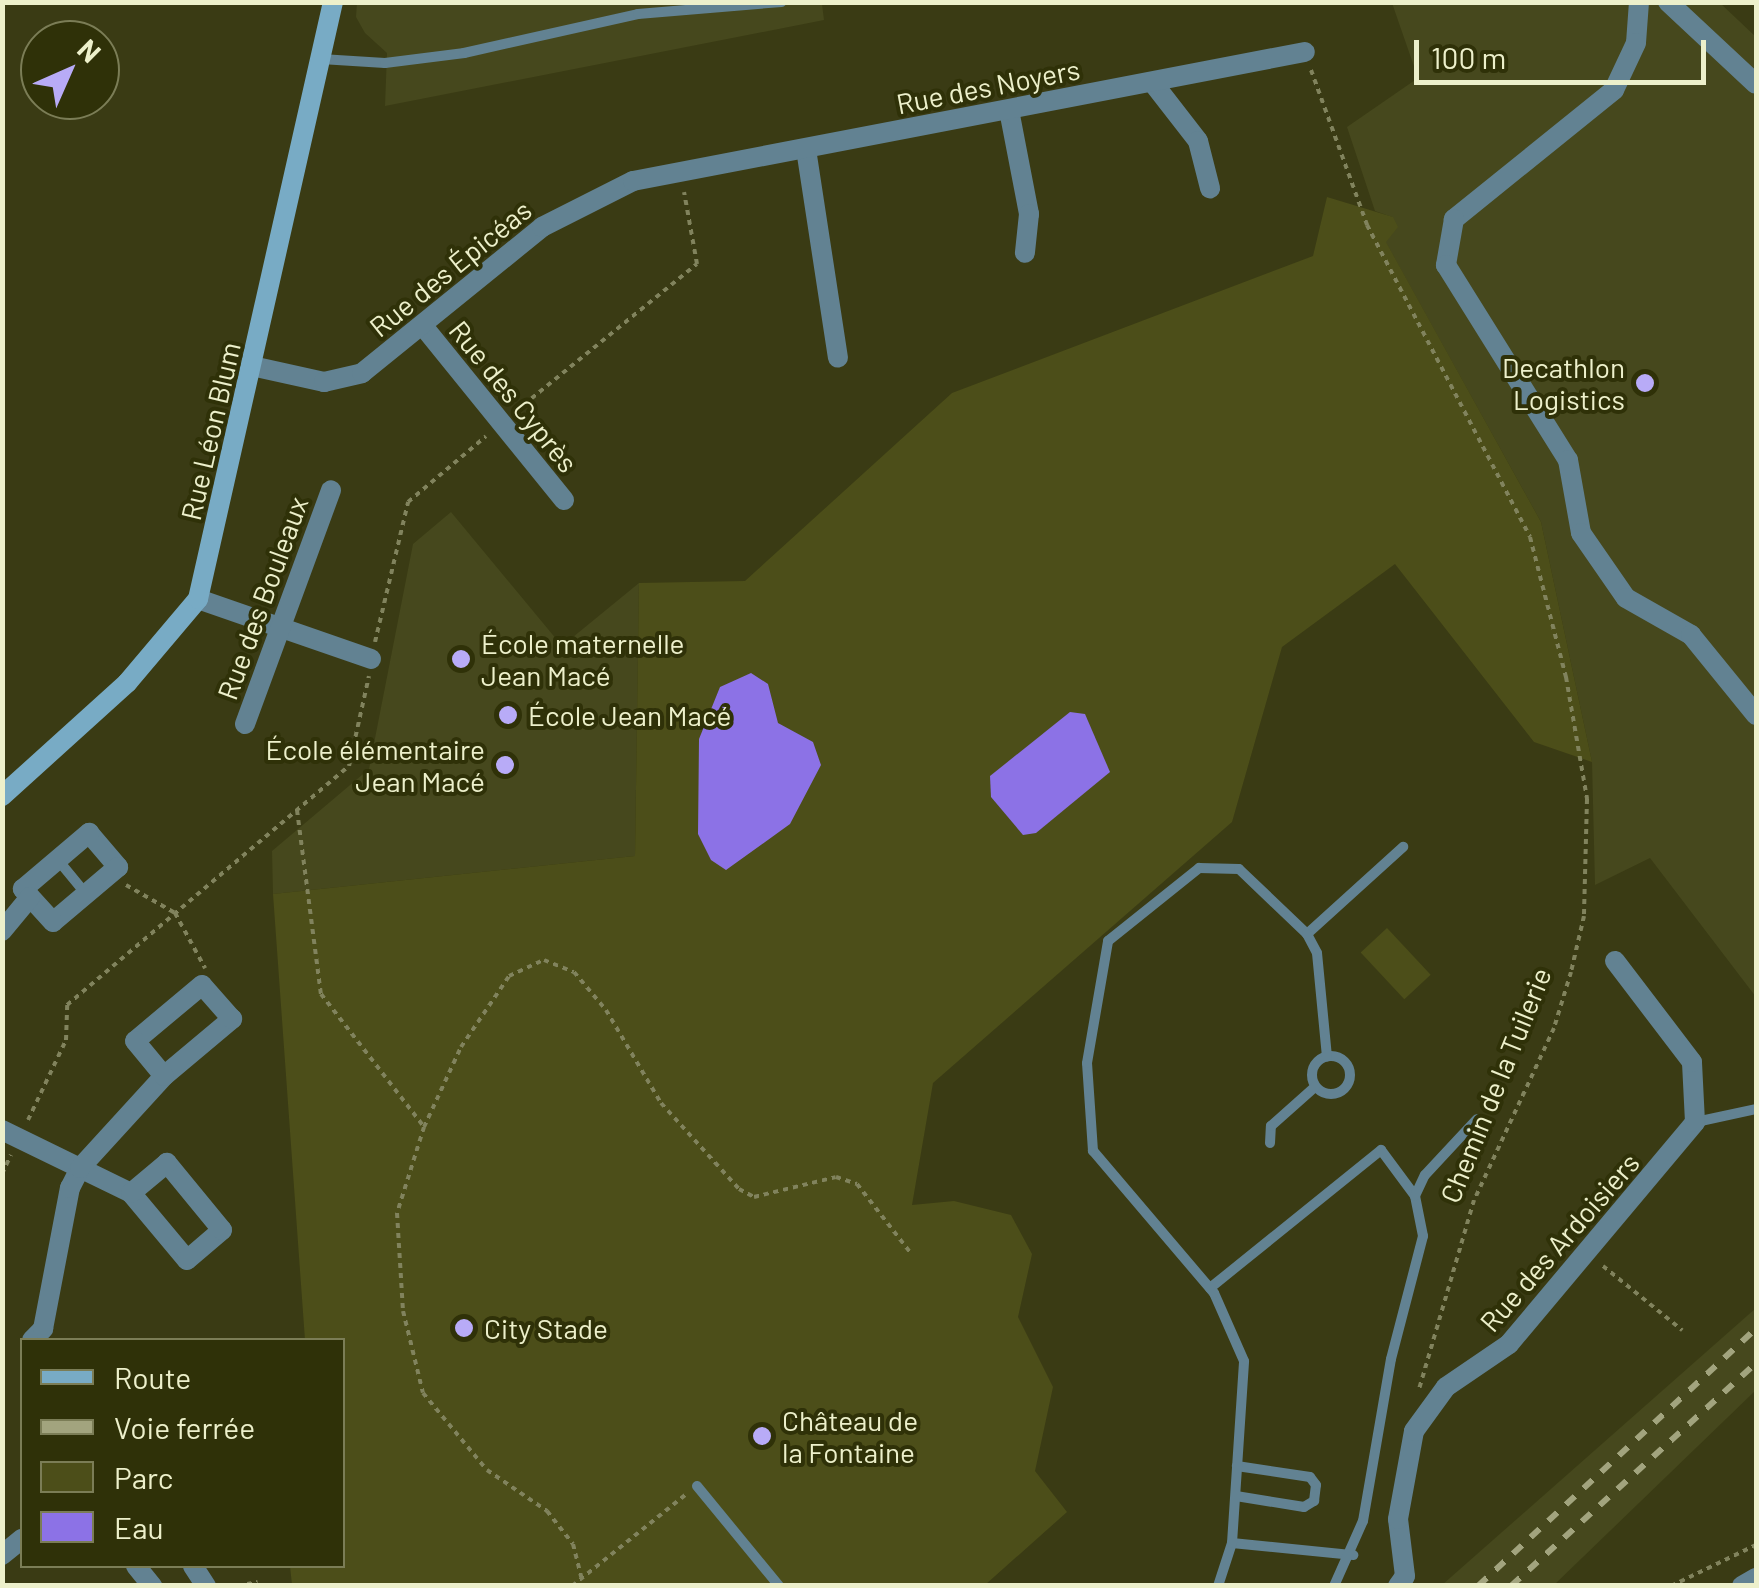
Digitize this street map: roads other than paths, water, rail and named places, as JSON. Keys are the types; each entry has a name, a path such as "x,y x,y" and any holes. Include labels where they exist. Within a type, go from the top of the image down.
{"main road":[{"name":"Rue Léon Blum","path":"2,796 126,683 198,598 333,2"}],"street":[{"path":"1638,2 1636,42 1614,90 1454,219 1446,265 1568,460 1581,533 1626,598 1692,635 1756,715"},
{"path":"1668,2 1756,84"},
{"name":"Rue des Noyers","path":"680,173 1305,52"},
{"path":"1153,83 1198,142 1210,188"},
{"path":"1009,110 1029,214 1025,254"},
{"path":"806,149 838,358"},
{"name":"Rue des Épicéas","path":"252,366 343,381 423,326 573,206 634,181 680,173"},
{"name":"Rue des Cyprès","path":"423,326 564,500"},
{"name":"Rue des Bouleaux","path":"245,724 331,490"},
{"path":"198,598 371,659"},
{"path":"89,834 118,867 53,922 23,890 58,860 89,834"},
{"path":"2,930 30,896"},
{"path":"1615,961 1692,1062 1695,1122"},
{"path":"35,1338 43,1330 70,1188 80,1168 164,1076 232,1020 202,985 134,1042 164,1076"},
{"name":"Rue des Ardoisiers","path":"1398,1586 1405,1576 1398,1519 1414,1432 1446,1387 1509,1344 1583,1250 1660,1170 1695,1122"},
{"path":"11,1134 131,1193 186,1260 222,1230 167,1163 131,1193"},
{"path":"1742,1586 1756,1578"}],"lane":[{"path":"321,58 385,63 464,53 638,14 782,2"},
{"path":"1307,934 1403,847"},
{"path":"58,860 86,894"},
{"path":"1218,1586 1232,1543 1244,1360 1210,1288 1092,1150 1087,1063 1102,954 1108,941 1199,868 1240,870 1307,934 1316,953 1326,1057 1312,1072 1316,1086"},
{"path":"1316,1086 1335,1094 1350,1078 1341,1059 1326,1057"},
{"path":"1270,1143 1272,1126 1316,1086"},
{"path":"1695,1122 1756,1109"},
{"path":"1415,1196 1425,1176 1477,1120"},
{"path":"1210,1288 1381,1150 1415,1196 1422,1236 1353,1555 1334,1586"},
{"path":"1236,1496 1304,1507 1314,1501 1316,1486 1310,1476 1238,1466"},
{"path":"696,1486 779,1586"},
{"path":"1232,1543 1353,1555"}],"water":[{"path":"751,673 768,684 778,723 813,742 821,765 790,824 726,870 711,860 698,834 699,739 720,687"},
{"path":"1070,712 1085,714 1110,772 1036,833 1023,835 991,797 990,776"}],"railway":[{"path":"1478,1586 1756,1329"},
{"path":"1511,1586 1756,1363"}],"place":[{"name":"Decathlon Logistics","path":"1645,383"},
{"name":"École maternelle Jean Macé","path":"461,659"},
{"name":"École Jean Macé","path":"508,715"},
{"name":"École élémentaire Jean Macé","path":"505,765"},
{"name":"City Stade","path":"464,1328"},
{"name":"Château de la Fontaine","path":"762,1436"}]}
